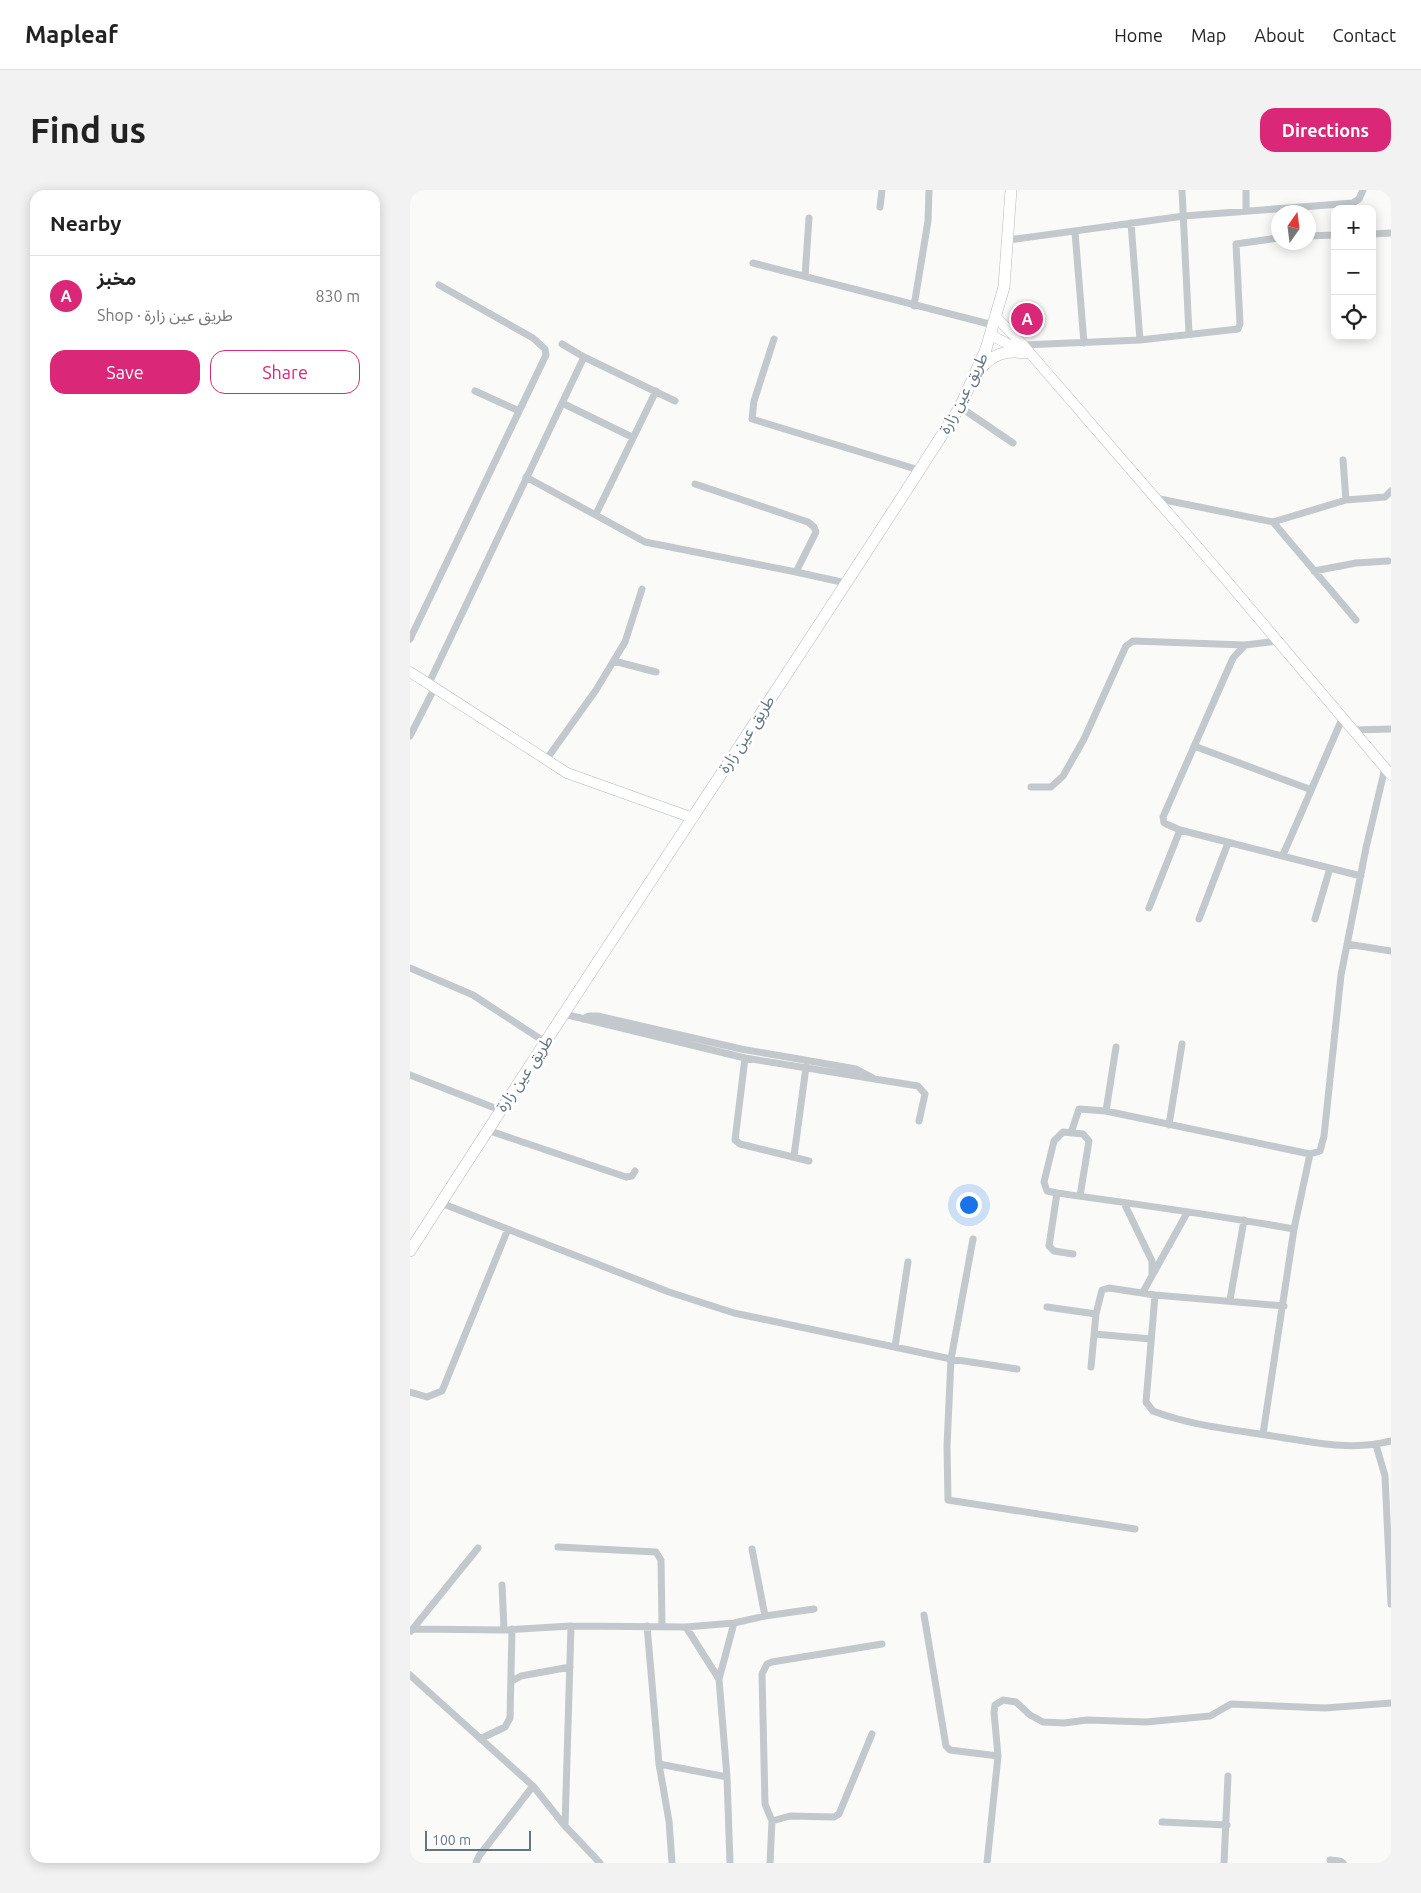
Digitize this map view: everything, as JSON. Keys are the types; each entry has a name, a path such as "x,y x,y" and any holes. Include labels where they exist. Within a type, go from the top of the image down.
{"main road":[{"name":"طريق عين زارة","path":"410,1251 500,1110 693,818 725,765 960,407 976,375 1004,287 1010,190"},
{"path":"976,375 996,354 1007,351 1026,351"}],"street":[{"path":"880,207 882,190"},
{"path":"914,306 928,221 929,190"},
{"path":"1182,190 1189,334"},
{"path":"1246,190 1246,211"},
{"path":"1008,240 1184,216 1354,203 1359,199 1363,190"},
{"path":"805,276 809,218"},
{"path":"1132,222 1140,340"},
{"path":"1075,232 1084,343"},
{"path":"1376,234 1391,233"},
{"path":"1316,236 1331,235"},
{"path":"993,325 1026,351 1084,343 1140,340 1239,328 1236,244 1271,239"},
{"path":"753,264 993,325 1026,351 1278,641 1388,772 1361,876 1347,944 1338,1007 1323,1146 1320,1151 1310,1154 1106,1111 1079,1109 1071,1133"},
{"path":"410,639 545,360 545,349 533,338 439,285"},
{"path":"774,339 754,401 752,419 919,470"},
{"path":"562,344 584,357 675,400"},
{"path":"410,736 526,477 584,357"},
{"path":"474,391 519,412"},
{"path":"596,514 656,391"},
{"path":"562,403 632,437"},
{"path":"960,407 1013,443"},
{"path":"1343,460 1346,500"},
{"path":"526,477 645,542 846,583"},
{"path":"695,484 796,518 814,527 816,532 796,572"},
{"path":"1154,498 1273,522 1346,500 1389,496 1391,491"},
{"path":"1273,522 1356,620"},
{"path":"1314,571 1340,565 1388,561"},
{"path":"546,760 614,661 630,632 642,589"},
{"path":"1031,787 1051,787 1058,783 1084,739 1126,646 1133,641 1245,645 1278,641"},
{"path":"1245,645 1233,658 1163,817 1168,826 1180,830 1361,876"},
{"path":"614,661 656,672"},
{"path":"410,672 546,760 584,780 693,818"},
{"path":"1283,855 1309,790 1342,718"},
{"path":"1353,730 1391,729"},
{"path":"1194,746 1309,790"},
{"path":"1149,908 1180,830"},
{"path":"1199,919 1228,843"},
{"path":"1315,919 1330,868"},
{"path":"1347,944 1391,952"},
{"path":"410,968 473,995 545,1042"},
{"path":"564,1014 745,1058 922,1088 925,1094 919,1121"},
{"path":"582,1019 589,1016 598,1016 741,1049 856,1069 873,1079"},
{"path":"1169,1125 1182,1044"},
{"path":"1106,1111 1116,1047"},
{"path":"745,1058 735,1140 740,1144 809,1161"},
{"path":"794,1156 806,1067"},
{"path":"410,1075 500,1110"},
{"path":"487,1130 626,1177 632,1176 635,1171"},
{"path":"1080,1196 1089,1142 1083,1134 1063,1132 1054,1141 1044,1182 1047,1190 1057,1193 1294,1229"},
{"path":"1263,1434 1284,1306 1294,1229 1310,1154"},
{"path":"1057,1193 1049,1246 1054,1251 1073,1254"},
{"path":"441,1203 707,1305 743,1315 951,1359 1017,1369"},
{"path":"1124,1203 1152,1261 1152,1274"},
{"path":"1143,1292 1187,1212"},
{"path":"1230,1300 1244,1220"},
{"path":"410,1392 427,1397 442,1390 508,1229"},
{"path":"972,1240 951,1359 947,1446 948,1500 1135,1529"},
{"path":"895,1347 908,1262"},
{"path":"1091,1367 1096,1314 1102,1290 1108,1288 1155,1295 1284,1306"},
{"path":"1155,1295 1146,1402 1149,1407 1160,1414 1216,1428 1335,1446 1376,1445 1391,1441"},
{"path":"1047,1307 1096,1314"},
{"path":"1094,1334 1151,1339"},
{"path":"1376,1445 1385,1476 1391,1604"},
{"path":"558,1547 656,1552 661,1560 662,1626"},
{"path":"411,1630 478,1548"},
{"path":"752,1549 765,1616"},
{"path":"482,1738 504,1726 510,1718 512,1681 502,1585"},
{"path":"411,1630 508,1630 571,1626 686,1627 734,1623 765,1616 814,1609"},
{"path":"924,1615 946,1746 950,1750 998,1756"},
{"path":"730,1863 727,1777 719,1679 734,1623"},
{"path":"565,1826 571,1626"},
{"path":"647,1626 659,1764 669,1821 672,1863"},
{"path":"686,1627 719,1679"},
{"path":"770,1863 772,1821 765,1804 762,1674 764,1668 772,1662 882,1644"},
{"path":"512,1681 521,1676 570,1667"},
{"path":"410,1675 533,1786 565,1826 600,1863"},
{"path":"987,1863 998,1756 994,1712 995,1705 1003,1700 1016,1702 1030,1715 1043,1722 1064,1723 1087,1720 1146,1722 1210,1716 1231,1704 1325,1708 1391,1703"},
{"path":"772,1821 790,1816 834,1817 840,1814 872,1734"},
{"path":"659,1764 727,1777"},
{"path":"1224,1863 1228,1776"},
{"path":"476,1863 479,1856 533,1786"},
{"path":"1162,1822 1227,1825"},
{"path":"1330,1860 1342,1863"}],"place":[{"name":"مخبز","path":"1027,319"}]}
